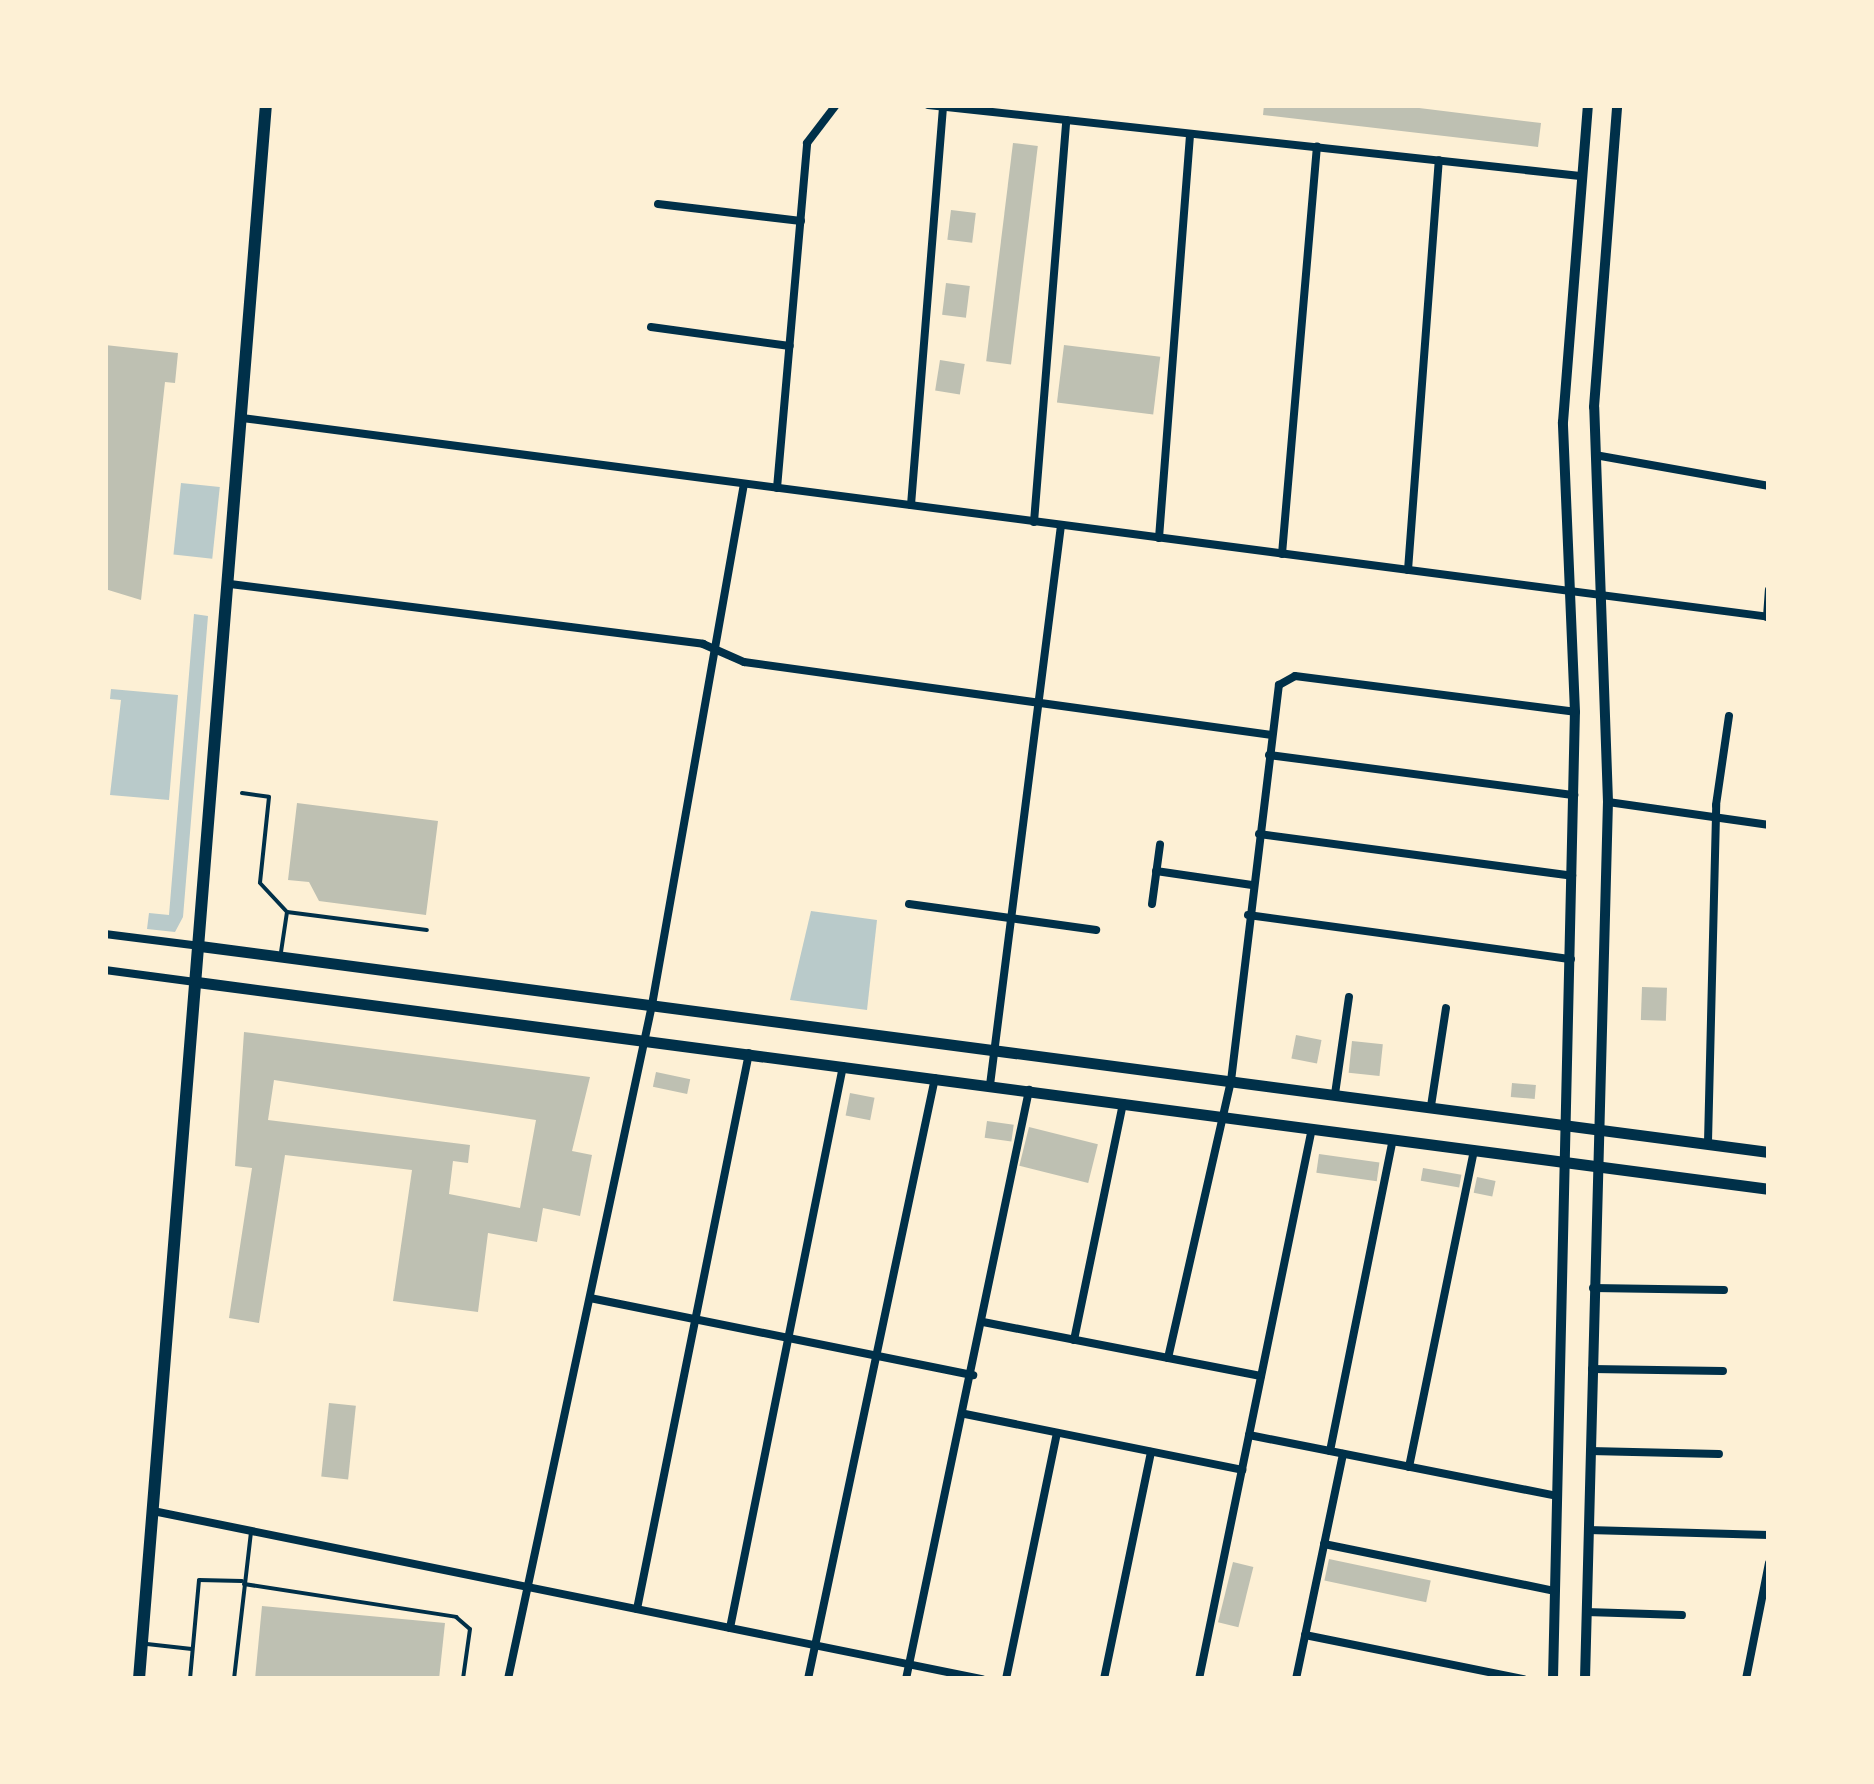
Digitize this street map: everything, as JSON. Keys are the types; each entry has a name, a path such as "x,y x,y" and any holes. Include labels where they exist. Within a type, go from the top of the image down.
{"main road":[{"path":"140,1679 266,105"},
{"path":"200,946 1769,1152"},
{"path":"197,982 1769,1189"}],"street":[{"path":"928,105 1580,176"},
{"path":"1553,1679 1575,712 1563,422 1588,105"},
{"path":"1585,1679 1596,1128 1608,802 1594,455 1616,105"},
{"path":"777,488 808,143 832,106"},
{"path":"911,506 942,106"},
{"path":"1034,522 1066,120"},
{"path":"1158,538 1190,134"},
{"path":"1282,554 1316,147"},
{"path":"1408,570 1438,160"},
{"path":"658,204 801,221"},
{"path":"651,327 790,346"},
{"path":"242,418 1768,617 1769,590"},
{"path":"1594,455 1769,486"},
{"path":"508,1679 532,1588 652,1005 720,652 744,484"},
{"path":"990,1085 1061,525"},
{"path":"230,584 1272,735"},
{"path":"1168,1358 1231,1080 1248,914 1283,680 1575,712"},
{"path":"1708,1142 1717,818 1729,716"},
{"path":"1269,755 1574,795"},
{"path":"1608,802 1769,824"},
{"path":"1259,834 1572,876"},
{"path":"1152,904 1160,845"},
{"path":"1156,871 1252,885"},
{"path":"909,904 1096,930"},
{"path":"1248,914 1571,959"},
{"path":"105,934 200,946"},
{"path":"105,970 197,982"},
{"path":"1336,1094 1349,998"},
{"path":"1431,1106 1446,1008"},
{"path":"637,1609 749,1053"},
{"path":"730,1628 843,1066"},
{"path":"808,1679 819,1646 935,1078"},
{"path":"906,1679 973,1374 1029,1090"},
{"path":"1074,1340 1123,1103"},
{"path":"1199,1679 1312,1128"},
{"path":"1330,1451 1393,1139"},
{"path":"1409,1467 1474,1150"},
{"path":"1594,1288 1724,1290"},
{"path":"590,1298 973,1374"},
{"path":"983,1322 1261,1376"},
{"path":"1592,1368 1723,1371"},
{"path":"964,1414 1242,1470"},
{"path":"1006,1679 1056,1433"},
{"path":"1249,1435 1558,1496"},
{"path":"1590,1450 1719,1454"},
{"path":"1104,1679 1151,1452"},
{"path":"1296,1679 1343,1454"},
{"path":"152,1511 982,1679"},
{"path":"1588,1530 1769,1536"},
{"path":"1324,1544 1556,1591"},
{"path":"1746,1679 1769,1562"},
{"path":"1586,1612 1682,1615"},
{"path":"1305,1635 1524,1679"}],"lane":[{"path":"242,793 269,796 260,883 288,912 427,930"},
{"path":"280,957 288,912"},
{"path":"234,1679 250,1531"},
{"path":"190,1679 199,1580 243,1582 456,1617 470,1630 463,1679"},
{"path":"142,1643 193,1649"}],"shaded area":[{"path":"181,483 220,487 212,559 173,555"},
{"path":"194,614 208,616 183,917 175,932 147,929 149,913 169,915"},
{"path":"111,689 178,695 169,800 110,795 121,700 110,699"},
{"path":"811,911 877,920 867,1010 790,1000"}],"building":[{"path":"1264,105 1395,105 1541,123 1538,147 1263,115"},
{"path":"1013,143 1038,146 1011,364 986,361"},
{"path":"951,210 976,213 972,243 947,240"},
{"path":"946,283 970,286 966,318 942,315"},
{"path":"105,345 178,353 175,383 165,382 141,600 105,589"},
{"path":"1064,345 1160,357 1153,414 1057,403"},
{"path":"940,360 965,364 960,395 935,391"},
{"path":"297,803 438,821 426,915 319,901 309,882 288,880"},
{"path":"1642,987 1667,988 1666,1021 1641,1020"},
{"path":"244,1032 590,1077 572,1151 592,1155 580,1216 543,1208 537,1242 488,1233 478,1312 393,1301 412,1170 285,1155 259,1323 229,1318 252,1168 235,1166","holes":["274,1080 536,1120 520,1208 449,1194 453,1161 468,1163 470,1145 268,1120"]},
{"path":"1296,1035 1322,1040 1317,1064 1291,1059"},
{"path":"1352,1041 1383,1044 1379,1076 1349,1073"},
{"path":"656,1072 690,1079 687,1094 653,1087"},
{"path":"1512,1083 1536,1085 1535,1099 1511,1097"},
{"path":"850,1093 875,1098 870,1120 846,1116"},
{"path":"987,1121 1014,1125 1011,1142 985,1138"},
{"path":"1029,1127 1098,1144 1088,1183 1019,1166"},
{"path":"1319,1154 1379,1162 1377,1181 1316,1173"},
{"path":"1423,1168 1461,1175 1459,1188 1421,1181"},
{"path":"1477,1177 1496,1181 1492,1197 1474,1193"},
{"path":"329,1403 356,1406 348,1479 321,1477"},
{"path":"1329,1559 1431,1581 1426,1602 1324,1581"},
{"path":"1233,1562 1253,1567 1238,1627 1218,1622"},
{"path":"262,1606 445,1623 439,1679 255,1679"}]}
